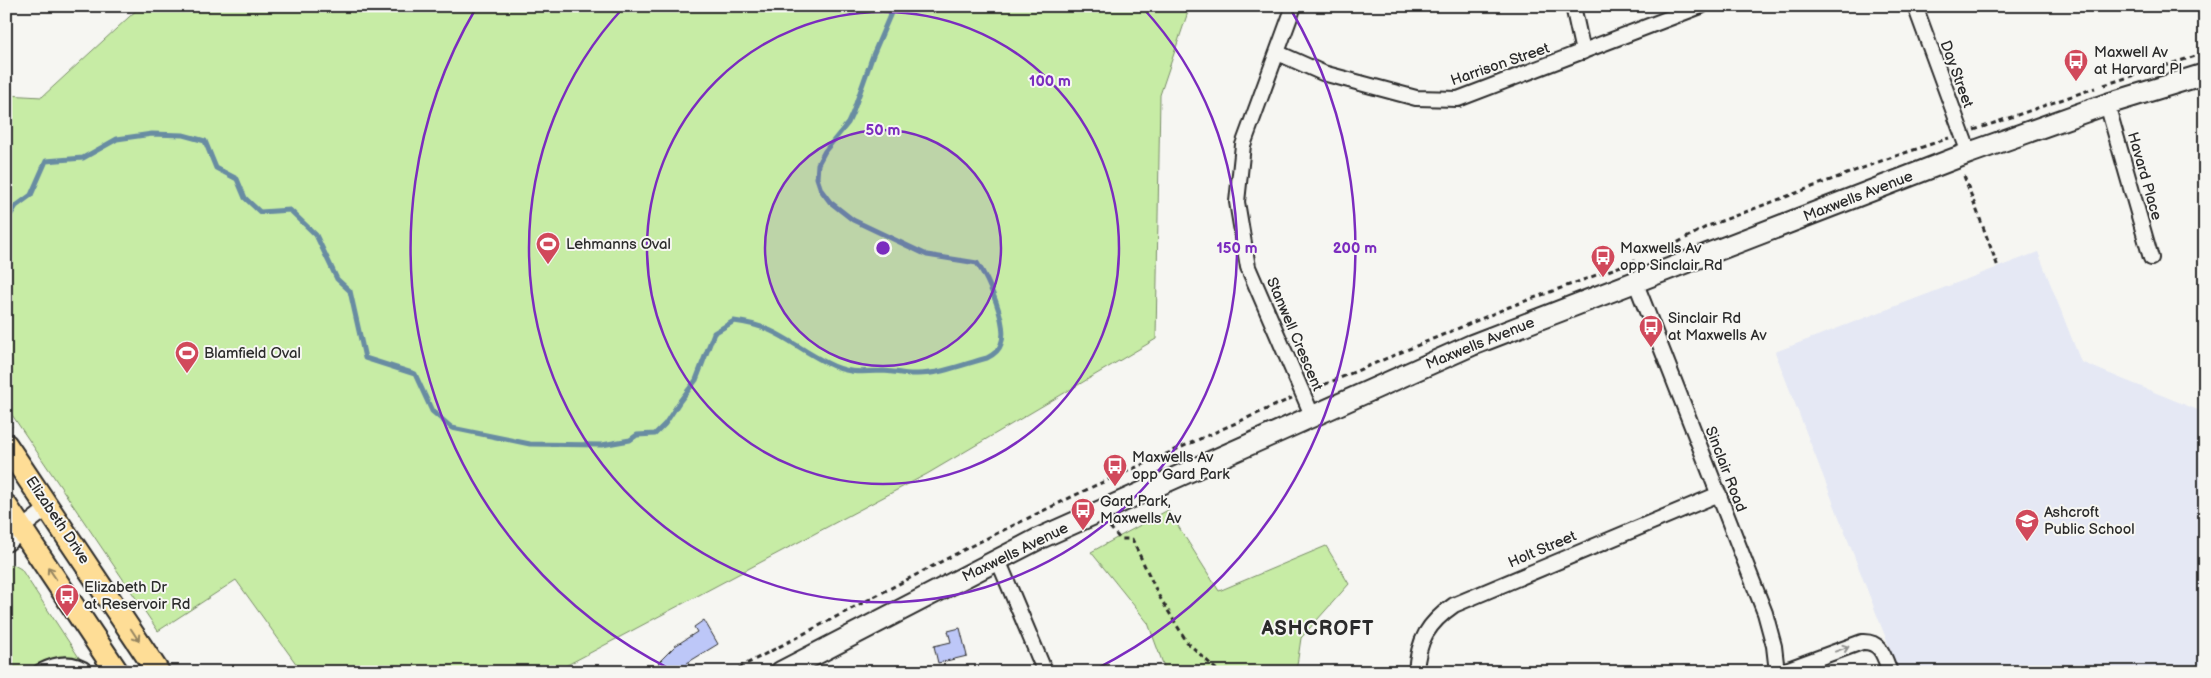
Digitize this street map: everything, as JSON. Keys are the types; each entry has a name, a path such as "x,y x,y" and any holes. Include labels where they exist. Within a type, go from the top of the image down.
{"main road":[{"name":"Elizabeth Drive","path":"6,445 158,672"},
{"path":"6,506 14,535 118,672"}],"street":[{"name":"Stanwell Crescent","path":"1294,6 1243,145 1237,202 1248,267 1312,415"},
{"path":"1573,6 1583,52"},
{"name":"Harrison Street","path":"1278,53 1323,73 1416,98 1458,99 1701,6"},
{"name":"Day Street","path":"1915,6 1969,153"},
{"name":"Maxwells Avenue","path":"785,671 998,560 1103,509 1472,344 1969,153 2107,104 2205,74"},
{"name":"Havard Place","path":"2107,104 2151,258"},
{"name":"Sinclair Road","path":"1635,281 1765,613 1774,646 1778,672"},
{"name":"Holt Street","path":"1416,672 1421,642 1430,625 1454,604 1719,494"},
{"path":"14,535 49,507"},
{"path":"998,560 1045,672"},
{"path":"1778,672 1862,642 1872,642 1881,648 1890,672"},
{"path":"40,672 63,664 77,666 87,672"}],"path":[{"path":"1964,176 1998,267"},
{"path":"1110,527 1120,539 1132,539 1159,596 1187,642 1219,672"}],"shaded area":[{"name":"Ashcroft Public School","path":"2038,252 2081,362 2205,413 2205,672 1899,672 1775,352"}],"green space":[{"path":"141,6 1190,6 1160,95 1156,339 927,474 554,672 302,672 236,580 158,631 6,406 6,95 42,97"},
{"path":"1168,510 1219,591 1326,546 1349,584 1301,638 1296,672 1166,672 1148,623 1091,552"},
{"path":"14,565 21,569 80,659 61,657 28,672 6,672 6,566"}],"building":[{"path":"704,620 718,644 687,663 695,672 666,672 658,663 675,646 697,632 694,627"},
{"path":"960,628 967,656 938,663 934,646 951,642 948,631"}],"waterway":[{"path":"6,222 16,206 31,195 46,161 83,158 117,139 152,134 183,135 205,141 216,168 237,179 245,198 260,212 290,210 316,235 337,279 350,291 365,358 415,374 432,411 452,428 530,444 602,445 630,440 637,435 655,434 665,424 696,380 714,333 734,321 762,327 827,363 848,371 886,371 913,374 944,371 987,358 996,352 1001,344 1003,336 1000,314 992,291 977,263 927,255 853,220 830,202 821,190 817,178 818,164 825,151 848,123 853,112 873,55 894,6"}],"place":[{"name":"Maxwell Av at Harvard Pl","path":"2076,82"},
{"name":"Lehmanns Oval","path":"548,265"},
{"name":"Maxwells Av opp Sinclair Rd","path":"1603,278"},
{"name":"Sinclair Rd at Maxwells Av","path":"1651,348"},
{"name":"Blamfield Oval","path":"187,374"},
{"name":"Maxwells Av opp Gard Park","path":"1115,487"},
{"name":"Gard Park, Maxwells Av","path":"1083,531"},
{"name":"Ashcroft Public School","path":"2027,542"},
{"name":"Elizabeth Dr at Reservoir Rd","path":"67,617"}],"district":[{"name":"ASHCROFT","path":"1318,628"}]}
